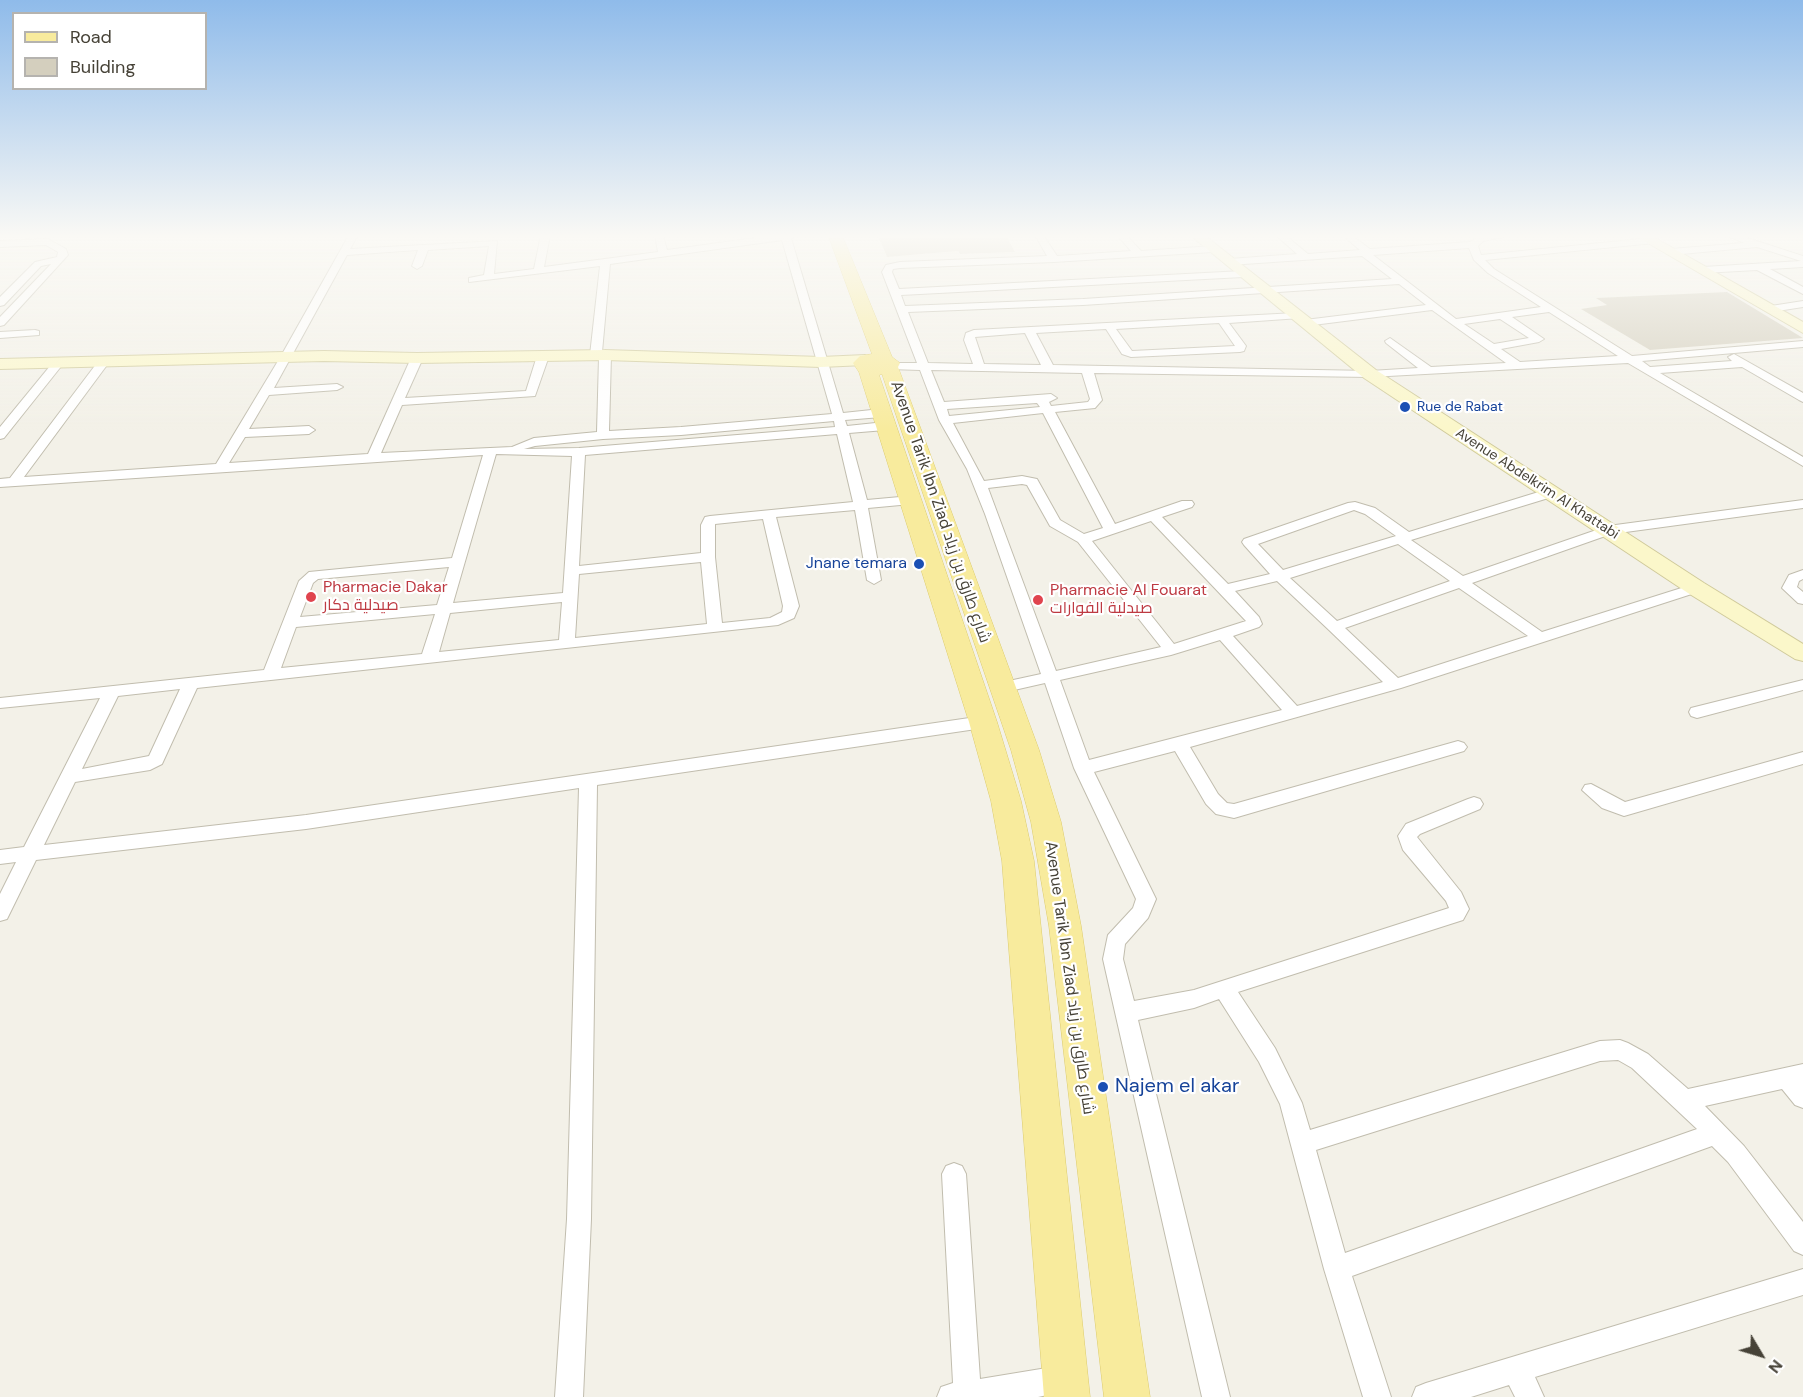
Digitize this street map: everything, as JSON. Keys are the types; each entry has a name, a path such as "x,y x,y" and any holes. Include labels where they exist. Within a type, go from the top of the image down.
{"main road":[{"name":"Avenue Tarik Ibn Ziad شارع طارق بن زياد","path":"849,300 1035,779 1058,880 1126,1397"},
{"name":"Avenue Tarik Ibn Ziad شارع طارق بن زياد","path":"855,300 875,364 883,420 983,722 1006,801 1018,861 1066,1388"},
{"name":"Avenue Abdelkrim Al Khattabi","path":"1277,300 1370,374 1696,588 1803,654"},
{"path":"1756,300 1803,328"},
{"path":"0,364 287,356 417,358 601,355 875,364"}],"street":[{"path":"0,323 21,300"},
{"path":"221,466 318,300"},
{"path":"603,300 601,355 603,435"},
{"path":"806,300 861,505 874,580"},
{"path":"899,300 945,420 980,484 1083,768 1146,899 1141,912 1118,935 1113,949 1113,959 1216,1397"},
{"path":"1011,300 1014,306"},
{"path":"902,309 1113,300"},
{"path":"1425,300 1518,366"},
{"path":"1538,300 1803,462"},
{"path":"1771,309 1803,304"},
{"path":"981,368 969,340 971,334 1222,320 1300,320 1434,308"},
{"path":"1454,322 1552,309"},
{"path":"1492,348 1539,339 1502,316"},
{"path":"1109,326 1126,352 1131,354 1240,349 1241,346 1222,320"},
{"path":"1029,330 1049,369"},
{"path":"0,335 35,333"},
{"path":"1390,341 1429,371"},
{"path":"875,364 981,368 1370,374 1631,359 1803,344"},
{"path":"1722,350 1803,398"},
{"path":"397,402 531,394 543,356"},
{"path":"373,457 417,358"},
{"path":"15,481 104,361"},
{"path":"0,435 59,362"},
{"path":"1649,370 1743,363"},
{"path":"941,406 1091,405 1095,402 1087,369"},
{"path":"265,392 337,387"},
{"path":"945,420 1044,404"},
{"path":"1044,404 1112,531"},
{"path":"510,450 534,442 603,435 883,420"},
{"path":"0,483 373,457 510,450 525,453 579,452 839,423"},
{"path":"241,433 309,430"},
{"path":"429,657 491,451"},
{"path":"567,643 568,597 579,452"},
{"path":"980,484 1022,480 1032,482 1055,523 1083,539 1171,650"},
{"path":"1225,589 1280,576 1550,493"},
{"path":"715,628 708,557 710,520 911,500"},
{"path":"1083,539 1186,504"},
{"path":"1334,627 1608,530 1657,521 1803,504"},
{"path":"1395,684 1280,576 1249,542 1348,507 1370,511 1462,583 1539,637"},
{"path":"0,703 772,622 789,615 791,606 770,515"},
{"path":"1001,688 1171,650 1252,626 1255,622 1154,516"},
{"path":"570,571 708,557"},
{"path":"270,675 306,580 314,575 458,562"},
{"path":"1803,574 1794,578 1790,583 1790,588 1803,600"},
{"path":"1083,768 1180,744 1395,684 1696,588"},
{"path":"290,623 568,597"},
{"path":"1224,635 1294,712"},
{"path":"68,777 150,764 156,760 191,683"},
{"path":"1697,712 1803,685"},
{"path":"0,913 28,853 112,691"},
{"path":"0,857 306,822 983,722"},
{"path":"1180,744 1212,799 1220,807 1230,811 1458,747"},
{"path":"1591,790 1608,803 1624,809 1803,758"},
{"path":"569,1397 579,1220 588,781"},
{"path":"1127,1011 1166,1006 1225,990 1253,978 1456,914 1459,909 1454,897 1410,845 1407,836 1413,829 1474,804"},
{"path":"1225,990 1267,1055 1292,1103 1337,1269 1377,1397"},
{"path":"1304,1143 1609,1050 1631,1054 1684,1100 1750,1169 1803,1242"},
{"path":"1684,1100 1795,1076 1803,1098"},
{"path":"1337,1269 1715,1134"},
{"path":"954,1174 962,1396 1066,1388"},
{"path":"1426,1397 1803,1282"},
{"path":"1516,1370 1530,1397"}],"building":[{"path":"1599,300 1741,300 1803,338 1650,350 1581,309 1607,305"}],"place":[{"name":"Rue de Rabat","path":"1405,407"},
{"name":"Jnane temara","path":"919,564"},
{"name":"Pharmacie Dakar صيدلية دكار","path":"311,597"},
{"name":"Pharmacie Al Fouarat صيدلية الفوارات","path":"1038,600"},
{"name":"Najem el akar","path":"1103,1087"}]}
